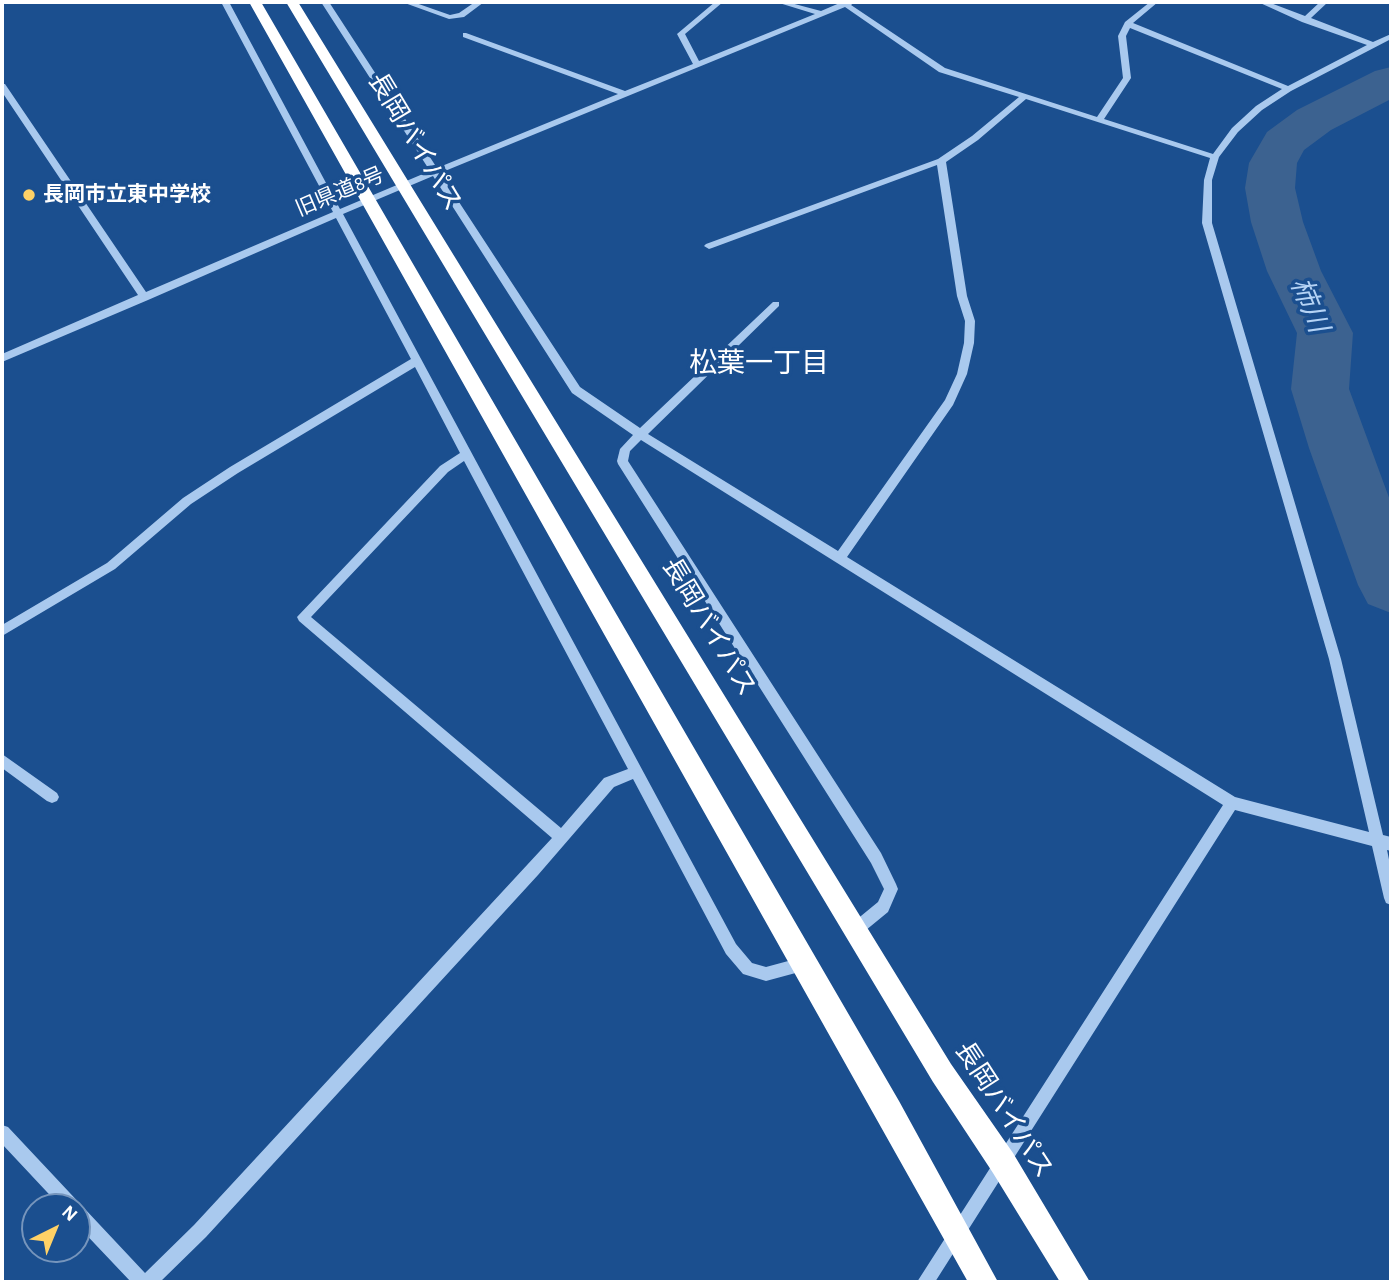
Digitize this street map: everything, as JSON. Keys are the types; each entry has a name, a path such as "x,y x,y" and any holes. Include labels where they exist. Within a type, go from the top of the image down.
{"highway":[{"path":"255,2 984,1282"},
{"name":"長岡バイパス","path":"292,2 942,1073 1003,1163 1076,1282"}],"street":[{"path":"225,2 731,949 748,969 766,974 803,964"},
{"path":"325,2 576,390 640,434 1232,803 1385,841"},
{"path":"406,2 449,17 461,15 480,2"},
{"path":"697,64 681,34 719,2"},
{"path":"780,2 819,13"},
{"path":"1098,121 1127,78 1122,36 1128,24 1154,2"},
{"path":"1262,2 1373,45"},
{"path":"1305,20 1324,2"},
{"path":"848,3 942,70 1215,157"},
{"name":"旧県道8号","path":"2,358 338,213 848,3"},
{"path":"1128,24 1288,89"},
{"path":"466,35 626,94"},
{"path":"1391,36 1288,89 1259,108 1235,130 1215,157 1208,180 1207,223 1335,659 1385,841 1391,898"},
{"path":"2,86 145,298"},
{"path":"709,247 941,160 975,138 1025,96"},
{"path":"840,557 949,402 962,374 969,343 970,321 962,296 941,160"},
{"path":"776,304 625,449 622,461 868,847 891,889 883,907 855,930"},
{"path":"2,631 111,566 187,501 234,470 416,361"},
{"path":"466,454 444,469 303,617 561,837"},
{"path":"2,760 52,797"},
{"path":"148,1282 227,1202 610,782 636,772"},
{"path":"925,1282 1232,803"},
{"path":"2,1133 59,1193"},
{"path":"91,1228 142,1282"}],"waterway":[{"name":"柿川","path":"1391,81 1314,120 1284,142 1273,163 1270,188 1277,222 1294,271 1325,333 1320,389 1339,448 1391,585"}],"place":[{"name":"長岡市立東中学校","path":"29,195"}],"district":[{"name":"松葉一丁目","path":"759,364"}]}
